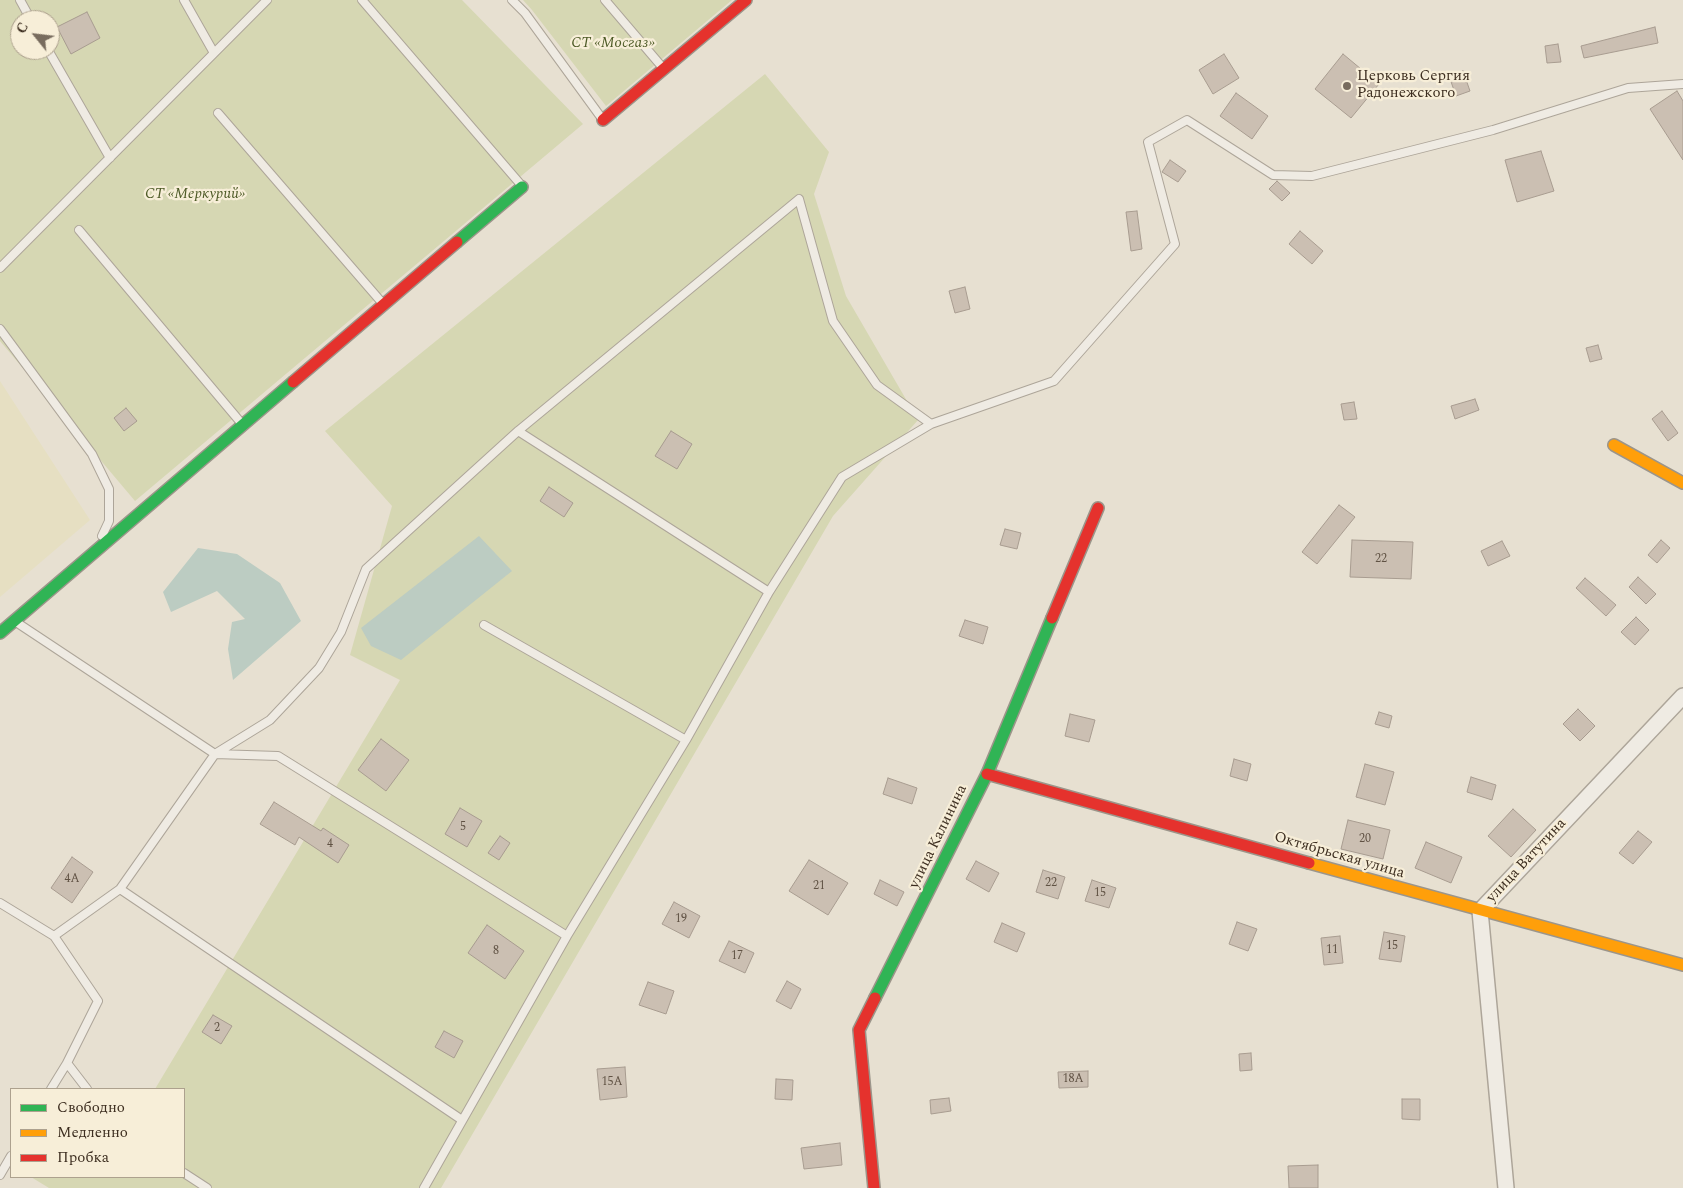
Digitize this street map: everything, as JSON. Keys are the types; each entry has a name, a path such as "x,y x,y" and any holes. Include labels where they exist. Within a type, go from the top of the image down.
{"street":[{"path":"602,120 746,0"},
{"path":"0,633 96,549 522,187"},
{"path":"1614,445 1683,482"},
{"name":"улица Калинина","path":"874,1188 859,1030 987,774 1098,508"},
{"name":"улица Ватутина","path":"1506,1188 1480,911 1683,696"},
{"name":"Октябрьская улица","path":"987,774 1480,911 1683,965"}],"lane":[{"path":"184,0 214,53"},
{"path":"0,268 267,0"},
{"path":"362,0 522,187"},
{"path":"512,0 525,13 602,120"},
{"path":"605,0 663,68"},
{"path":"54,60 110,158"},
{"path":"424,1188 567,936 686,740 769,592 842,477 931,424 1054,382 1174,244 1148,142 1187,120 1273,175 1312,176 1493,130 1628,88 1683,84"},
{"path":"218,113 384,305"},
{"path":"54,936 120,889 215,754 270,720 319,668 341,632 366,569 518,431 799,199 833,321 877,385 931,424"},
{"path":"79,230 243,424"},
{"path":"0,329 92,454 108,489 109,521 96,549"},
{"path":"518,431 769,592"},
{"path":"14,621 215,754 278,756 567,936"},
{"path":"484,625 686,740"},
{"path":"120,889 462,1120"},
{"path":"0,903 54,936 98,1001 67,1063 52,1088"},
{"path":"67,1063 85,1088"},
{"path":"0,1174 10,1158"},
{"path":"185,1174 207,1188"}],"shaded area":[{"path":"0,381 90,520 0,597"},
{"path":"479,536 512,571 401,660 371,646 361,628"},
{"path":"198,548 237,554 280,583 301,621 233,680 228,649 232,622 245,619 217,591 171,612 163,592"}],"green space":[{"name":"СТ «Меркурий»","path":"0,0 462,0 583,124 135,501 0,341"},
{"name":"СТ «Мосгаз»","path":"523,0 732,0 606,106"},
{"path":"765,74 829,152 814,194 846,296 918,420 833,516 441,1188 49,1188 33,1178 185,1178 185,1088 156,1088 400,680 350,655 392,506 325,431"}],"building":[{"path":"87,12 100,38 71,54 60,33 60,26"},
{"path":"1655,27 1658,43 1584,58 1581,46"},
{"path":"1558,44 1561,62 1547,63 1545,46"},
{"path":"1224,54 1239,78 1213,94 1199,70"},
{"name":"Церковь Сергия Радонежского","path":"1343,54 1379,84 1351,118 1315,89"},
{"path":"1463,71 1470,91 1456,96 1449,76"},
{"path":"1677,91 1683,101 1683,160 1650,109"},
{"path":"1236,93 1268,116 1252,139 1220,116"},
{"path":"1541,151 1554,191 1517,202 1505,160"},
{"path":"1170,160 1186,171 1178,182 1162,172"},
{"path":"1277,181 1290,193 1282,201 1269,189"},
{"path":"1137,211 1142,249 1131,251 1126,212"},
{"path":"1300,231 1323,251 1312,264 1289,244"},
{"path":"965,287 970,309 955,313 949,291"},
{"path":"1598,345 1602,359 1590,362 1586,348"},
{"path":"1475,399 1479,410 1455,419 1451,406"},
{"path":"1354,402 1357,419 1344,420 1341,404"},
{"path":"126,408 137,421 124,431 114,418"},
{"path":"1662,411 1678,433 1668,441 1652,419"},
{"path":"671,431 692,444 677,469 655,456"},
{"path":"549,487 573,503 564,517 540,501"},
{"path":"1339,505 1355,517 1317,564 1302,552"},
{"path":"1005,529 1021,533 1017,549 1000,545"},
{"path":"1352,540 1413,542 1411,579 1350,577"},
{"path":"1661,540 1670,548 1657,563 1648,555"},
{"path":"1502,541 1510,556 1488,566 1481,551"},
{"path":"1638,577 1656,594 1646,604 1629,587"},
{"path":"1585,578 1616,605 1606,616 1576,588"},
{"path":"1636,617 1649,630 1635,645 1621,632"},
{"path":"965,620 988,627 983,644 959,636"},
{"path":"1578,709 1595,726 1580,741 1563,724"},
{"path":"1379,712 1392,716 1389,728 1375,724"},
{"path":"1070,714 1095,720 1089,742 1065,736"},
{"path":"381,739 409,760 386,791 358,770"},
{"path":"1234,759 1251,764 1247,781 1230,776"},
{"path":"1365,764 1394,772 1385,805 1356,797"},
{"path":"1471,777 1496,785 1492,800 1467,792"},
{"path":"888,778 917,788 912,804 883,794"},
{"path":"274,802 321,831 323,828 349,845 338,863 299,837 295,845 260,824"},
{"path":"460,808 482,821 467,847 445,834"},
{"path":"1513,809 1536,830 1511,857 1488,836"},
{"path":"1348,820 1390,830 1383,859 1341,849"},
{"path":"1638,831 1652,842 1633,864 1619,853"},
{"path":"500,836 510,843 499,860 488,853"},
{"path":"1426,842 1462,857 1451,883 1415,868"},
{"path":"72,857 93,872 72,903 51,888"},
{"path":"809,860 848,883 828,915 789,891"},
{"path":"976,861 999,873 989,892 966,879"},
{"path":"1043,870 1065,877 1058,899 1036,892"},
{"path":"880,880 904,892 897,906 874,894"},
{"path":"1092,880 1116,888 1109,908 1085,901"},
{"path":"674,902 700,916 689,938 662,924"},
{"path":"1237,922 1257,929 1248,951 1229,944"},
{"path":"1002,923 1025,933 1017,952 994,942"},
{"path":"487,925 524,951 505,979 468,953"},
{"path":"1384,932 1405,936 1401,962 1379,959"},
{"path":"1340,936 1343,963 1324,965 1321,938"},
{"path":"729,941 754,953 745,973 719,961"},
{"path":"787,981 801,989 791,1009 776,1001"},
{"path":"648,982 674,991 666,1014 639,1005"},
{"path":"213,1015 232,1026 221,1044 202,1032"},
{"path":"444,1031 463,1041 454,1058 435,1047"},
{"path":"1251,1053 1252,1070 1240,1071 1239,1054"},
{"path":"625,1067 627,1097 600,1100 597,1069"},
{"path":"1088,1071 1088,1087 1059,1088 1058,1072"},
{"path":"776,1079 793,1080 792,1100 775,1099"},
{"path":"949,1098 951,1111 931,1114 930,1100"},
{"path":"1402,1099 1420,1099 1420,1120 1402,1119"},
{"path":"840,1143 842,1165 804,1169 801,1148"},
{"path":"1318,1165 1318,1188 1289,1188 1288,1166"}],"traffic: fast":[{"path":"457,242 522,187"},
{"path":"0,633 293,382"},
{"path":"875,998 987,774 1052,618"}],"traffic: slow":[{"path":"1614,445 1683,483"},
{"path":"1309,863 1683,965"}],"traffic: jam":[{"path":"603,120 746,0"},
{"path":"293,382 457,242"},
{"path":"1052,618 1098,508"},
{"path":"987,774 1309,863"},
{"path":"874,1188 859,1030 875,998"}],"place":[{"name":"Церковь Сергия Радонежского","path":"1347,86"}]}
